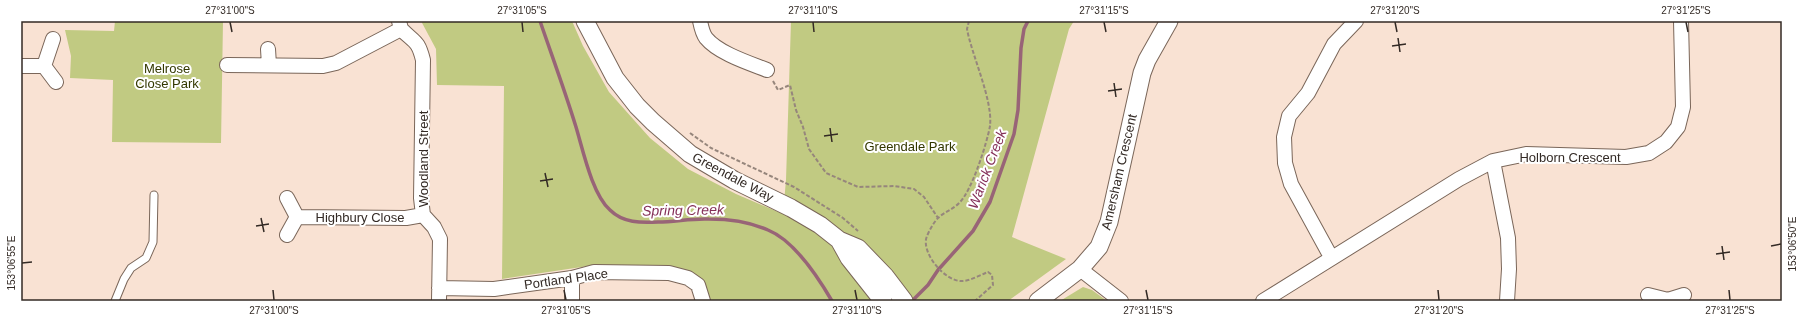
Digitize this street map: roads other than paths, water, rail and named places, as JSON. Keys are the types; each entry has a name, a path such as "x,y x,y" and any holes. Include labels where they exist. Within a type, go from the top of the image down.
{"street":[{"name":"Greendale Way","path":"586,21 615,78 637,106 685,150 734,180 806,216 839,240 858,248 879,281 904,301"},
{"path":"700,21 705,37 714,46 766,70"},
{"name":"Amersham Crescent","path":"1038,301 1080,269 1099,247 1108,222 1142,73 1147,60 1169,21"},
{"path":"1331,257 1290,184 1285,163 1284,136 1289,116 1308,93 1334,44 1356,21"},
{"name":"Holborn Crescent","path":"1263,301 1459,178 1494,161 1526,154 1626,157 1648,153 1666,142 1678,127 1683,107 1681,21"},
{"path":"228,65 323,66 336,63 400,25"},
{"name":"Woodland Street","path":"400,25 420,47 423,60 421,198 423,215 434,227 440,239 439,294"},
{"path":"44,66 53,39"},
{"path":"268,49 269,65"},
{"path":"21,66 44,66"},
{"path":"44,66 56,82"},
{"path":"1494,161 1508,238 1509,269 1507,301"},
{"name":"Highbury Close","path":"287,198 297,218"},
{"name":"Highbury Close","path":"297,218 406,218 423,215"},
{"name":"Highbury Close","path":"286,235 297,218"},
{"path":"1080,269 1121,301"},
{"name":"Portland Place","path":"439,294 494,289 572,278 594,272 669,274 688,278 698,285 702,301"},
{"path":"572,278 572,301"},
{"name":"Greendale Way","path":"879,281 883,301"},
{"path":"1648,295 1668,301 1684,295"}],"lane":[{"path":"115,301 124,279 131,268 146,258 154,242 154,195"}],"waterway":[{"name":"Spring Creek","path":"540,21 576,127 593,183 598,194 610,210 621,218 639,222 703,219 747,223 761,227 778,235 796,251 813,271 832,301"},
{"name":"Warick Creek","path":"912,301 928,285 938,270 973,231 990,202 1014,134 1018,110 1021,48 1024,29 1028,21"}],"park label":[{"name":"Melrose Close Park","path":"167,76"},
{"name":"Greendale Park","path":"910,146"}]}
